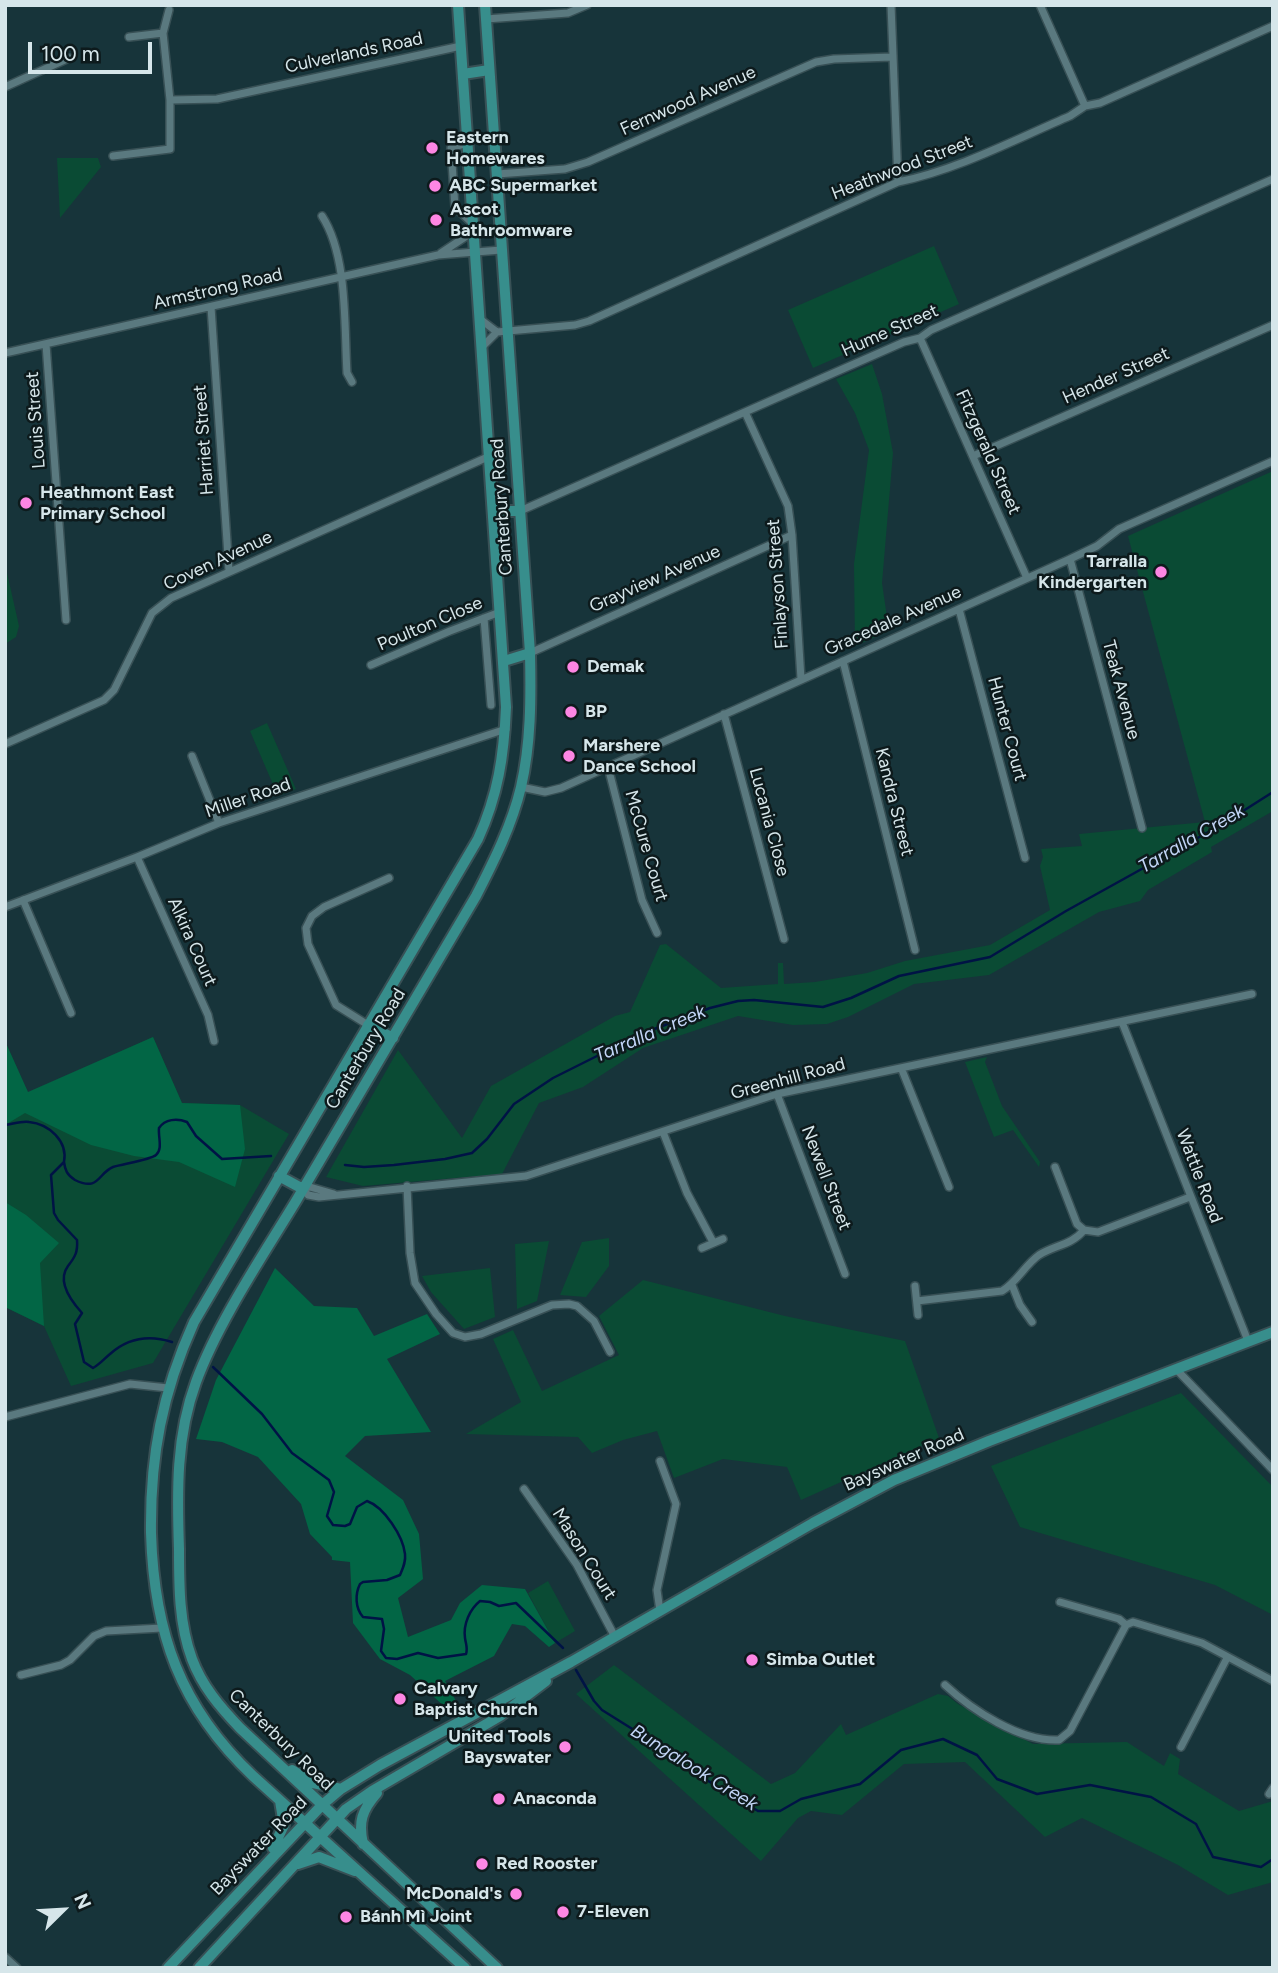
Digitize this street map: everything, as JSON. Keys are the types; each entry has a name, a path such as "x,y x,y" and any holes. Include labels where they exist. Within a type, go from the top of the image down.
{"main road":[{"name":"Canterbury Road","path":"458,5 503,661 506,729 500,778 490,812 478,839 200,1312 182,1349 168,1388 156,1440 151,1503 154,1587 162,1628 178,1674 206,1724 235,1759 465,1968"},
{"name":"Canterbury Road","path":"485,5 501,250 502,332 520,511 530,653 530,722 521,787 503,842 477,896 216,1338 188,1404 178,1473 183,1627 192,1659 210,1694 240,1728 488,1963"},
{"path":"463,74 489,70"},
{"path":"494,511 520,511"},
{"path":"503,661 530,653"},
{"path":"368,1025 393,1038"},
{"path":"279,1176 303,1189"},
{"name":"Bayswater Road","path":"169,1968 322,1805 341,1789 380,1765 571,1662 813,1523 894,1480 1273,1332"},
{"path":"162,1628 183,1627"},
{"name":"Bayswater Road","path":"199,1968 346,1809 388,1781 504,1714 571,1662"},
{"path":"499,1700 504,1714"},
{"path":"266,1753 313,1783 341,1789"},
{"path":"363,1844 359,1824 362,1814 388,1781"},
{"path":"253,1876 283,1831 284,1818 279,1799"},
{"path":"290,1869 300,1862 319,1857 364,1875"},
{"path":"478,1968 488,1963"}],"street":[{"path":"486,19 568,13 587,5"},
{"path":"891,5 898,183"},
{"path":"1040,5 1085,106"},
{"path":"113,156 170,149 170,100 163,33 170,10"},
{"name":"Heathwood Street","path":"502,332 575,325 589,321 898,183 962,163 1070,116 1085,106 1100,103 1273,26"},
{"path":"129,37 163,33"},
{"name":"Culverlands Road","path":"170,100 217,99 461,46"},
{"name":"Fernwood Avenue","path":"497,174 565,169 588,162 816,62 892,57"},
{"path":"5,87 69,58"},
{"path":"468,143 451,149 455,207 474,228"},
{"name":"Hume Street","path":"520,511 904,342 920,338 931,330 1273,179"},
{"path":"322,216 329,227 341,276 347,373 352,382"},
{"name":"Armstrong Road","path":"438,255 474,228"},
{"name":"Armstrong Road","path":"5,353 438,255 501,250"},
{"name":"Harriet Street","path":"211,307 229,571"},
{"path":"480,318 502,332 482,347"},
{"name":"Hender Street","path":"973,456 1273,324"},
{"name":"Fitzgerald Street","path":"920,338 1027,578"},
{"name":"Louis Street","path":"47,344 65,620"},
{"name":"Finlayson Street","path":"745,412 788,506 801,679"},
{"name":"Coven Avenue","path":"5,744 104,700 114,690 152,613 171,598 490,456"},
{"name":"Gracedale Avenue","path":"521,787 553,791 1097,547 1119,530 1273,461"},
{"name":"Grayview Avenue","path":"530,653 792,535"},
{"name":"Teak Avenue","path":"1070,559 1142,828"},
{"name":"Hunter Court","path":"959,609 1025,858"},
{"name":"Poulton Close","path":"372,665 500,612"},
{"path":"484,618 491,705"},
{"name":"Kandra Street","path":"843,661 915,950"},
{"name":"Lucania Close","path":"724,714 784,939"},
{"name":"Miller Road","path":"5,906 219,823 506,729"},
{"path":"192,756 219,823"},
{"name":"McCure Court","path":"608,767 642,900 657,933"},
{"name":"Alkira Court","path":"137,857 208,1015 214,1041"},
{"path":"368,1025 336,1006 308,944 306,928 312,916 324,907 388,878"},
{"path":"23,900 71,1013"},
{"name":"Greenhill Road","path":"303,1189 313,1197 526,1176 777,1094 1252,993"},
{"name":"Wattle Road","path":"1122,1022 1248,1341"},
{"path":"902,1069 949,1187"},
{"name":"Newell Street","path":"777,1094 845,1274"},
{"path":"663,1132 687,1193 713,1242"},
{"path":"1055,1167 1077,1224 1084,1230 1098,1232 1190,1197"},
{"path":"407,1186 410,1253 415,1283 453,1333 465,1337 481,1334 552,1305 569,1304 577,1306 594,1321 610,1352"},
{"path":"917,1301 1002,1291 1012,1285 1040,1255 1073,1241 1084,1230"},
{"path":"702,1248 723,1239"},
{"path":"1012,1285 1020,1305 1032,1322"},
{"path":"915,1286 918,1315"},
{"path":"1176,1369 1273,1470"},
{"path":"5,1417 130,1384 168,1388"},
{"path":"660,1461 676,1503 657,1590 660,1611"},
{"name":"Mason Court","path":"524,1489 577,1565 615,1637"},
{"path":"1060,1602 1119,1619 1126,1626"},
{"path":"944,1685 968,1707 1034,1739 1059,1740 1070,1731 1126,1626 1133,1622 1202,1643 1273,1681"},
{"path":"20,1675 71,1660 94,1636 106,1631 162,1628"},
{"path":"1181,1747 1227,1658"},
{"path":"5,1956 17,1968"}],"green space":[{"path":"57,158 98,158 101,167 60,218"},
{"path":"934,246 959,304 813,368 788,310"},
{"path":"872,364 882,394 893,453 882,583 889,631 855,646 854,564 869,450 855,413 836,379"},
{"path":"1273,471 1273,811 1211,847 1212,852 1148,890 1140,901 1099,912 989,975 914,984 848,1017 827,1024 793,1025 738,1016 643,1048 583,1087 539,1103 502,1174 363,1186 326,1177 398,1050 462,1138 491,1086 615,1016 630,1012 660,945 666,944 721,988 778,984 778,963 783,963 784,984 867,973 905,961 990,945 1050,910 1040,866 1043,857 1041,849 1082,846 1079,834 1205,822 1128,536"},
{"path":"5,564 19,626 16,637 5,644"},
{"path":"267,723 296,789 278,796 250,731"},
{"path":"153,1037 182,1103 240,1105 289,1134 153,1363 71,1386 44,1326 5,1307 5,1041 28,1093"},
{"path":"153,1037 182,1103 240,1105 245,1149 235,1187 179,1162 134,1156 91,1145 25,1113 5,1125 5,1041 28,1092"},
{"path":"987,1057 985,1062 1002,1106 1040,1162 1039,1167 1013,1130 994,1137 965,1062"},
{"path":"5,1202 26,1215 59,1243 40,1263 44,1326 5,1307"},
{"path":"609,1238 609,1266 586,1297 560,1295 582,1242"},
{"path":"549,1241 537,1301 517,1309 515,1244"},
{"path":"275,1268 314,1306 357,1308 374,1336 427,1314 440,1334 387,1359 431,1432 365,1436 345,1456 403,1500 419,1534 423,1579 398,1598 408,1637 451,1620 460,1603 482,1585 525,1589 555,1643 549,1647 525,1626 512,1624 494,1656 445,1681 456,1701 446,1708 410,1675 380,1659 353,1623 350,1562 332,1560 310,1534 301,1504 258,1457 222,1442 196,1439 216,1380"},
{"path":"490,1268 495,1317 464,1329 431,1292 422,1276"},
{"path":"643,1280 785,1316 905,1341 939,1438 801,1500 787,1467 723,1459 674,1478 657,1431 623,1440 592,1453 578,1437 466,1434 521,1402 493,1339 513,1330 542,1391 619,1355 599,1316"},
{"path":"1181,1393 1273,1487 1273,1615 1215,1585 1020,1527 991,1466"},
{"path":"548,1581 575,1631 555,1643 528,1593"},
{"path":"614,1665 771,1784 795,1773 841,1724 846,1735 938,1694 948,1696 1033,1744 1127,1742 1164,1766 1170,1753 1180,1759 1178,1774 1239,1811 1273,1801 1273,1882 1228,1895 1178,1865 1082,1818 1045,1837 965,1762 904,1764 842,1815 811,1811 798,1818 761,1861 576,1694"}],"waterway":[{"name":"Tarralla Creek","path":"345,1165 394,1165 472,1153 487,1139 514,1104 553,1078 641,1034 710,1008 754,1000 823,1007 851,998 899,976 990,957 1066,911 1221,825 1273,792"},
{"path":"64,1162 72,1178 83,1183 94,1183 113,1167 156,1155 160,1146 159,1128 164,1123 175,1120 187,1122 196,1136 222,1159 271,1156"},
{"name":"Bungalook Creek","path":"5,1125 36,1123 50,1130 63,1147 64,1162 51,1175 54,1213 77,1240 76,1254 65,1272 64,1279 67,1291 82,1313 75,1324 84,1362 93,1368 117,1348 140,1339 172,1342"},
{"name":"Bungalook Creek","path":"213,1367 262,1414 292,1453 329,1480 334,1492 327,1516 333,1525 350,1524 357,1507 367,1501 380,1509 397,1531 405,1554 400,1575 387,1580 363,1582 357,1592 357,1605 363,1617 382,1619 384,1629 381,1651 386,1658 397,1659 418,1653 438,1658 466,1654 466,1622 480,1601 499,1606 516,1603 563,1648"},
{"name":"Bungalook Creek","path":"576,1670 602,1710 675,1761 758,1811 780,1811 801,1799 860,1784 901,1750 943,1739 977,1755 997,1779 1037,1794 1090,1785 1151,1797 1196,1824 1213,1857 1261,1867 1273,1859"}],"place":[{"name":"Eastern Homewares","path":"432,148"},
{"name":"ABC Supermarket","path":"435,186"},
{"name":"Ascot Bathroomware","path":"436,220"},
{"name":"Heathmont East Primary School","path":"26,503"},
{"name":"Tarralla Kindergarten","path":"1161,572"},
{"name":"Demak","path":"573,667"},
{"name":"BP","path":"571,712"},
{"name":"Marshere Dance School","path":"569,756"},
{"name":"Simba Outlet","path":"752,1660"},
{"name":"Calvary Baptist Church","path":"400,1699"},
{"name":"United Tools Bayswater","path":"565,1747"},
{"name":"Anaconda","path":"499,1799"},
{"name":"Red Rooster","path":"482,1864"},
{"name":"McDonald's","path":"516,1894"},
{"name":"7-Eleven","path":"563,1912"},
{"name":"Bánh Mì Joint","path":"346,1917"}]}
